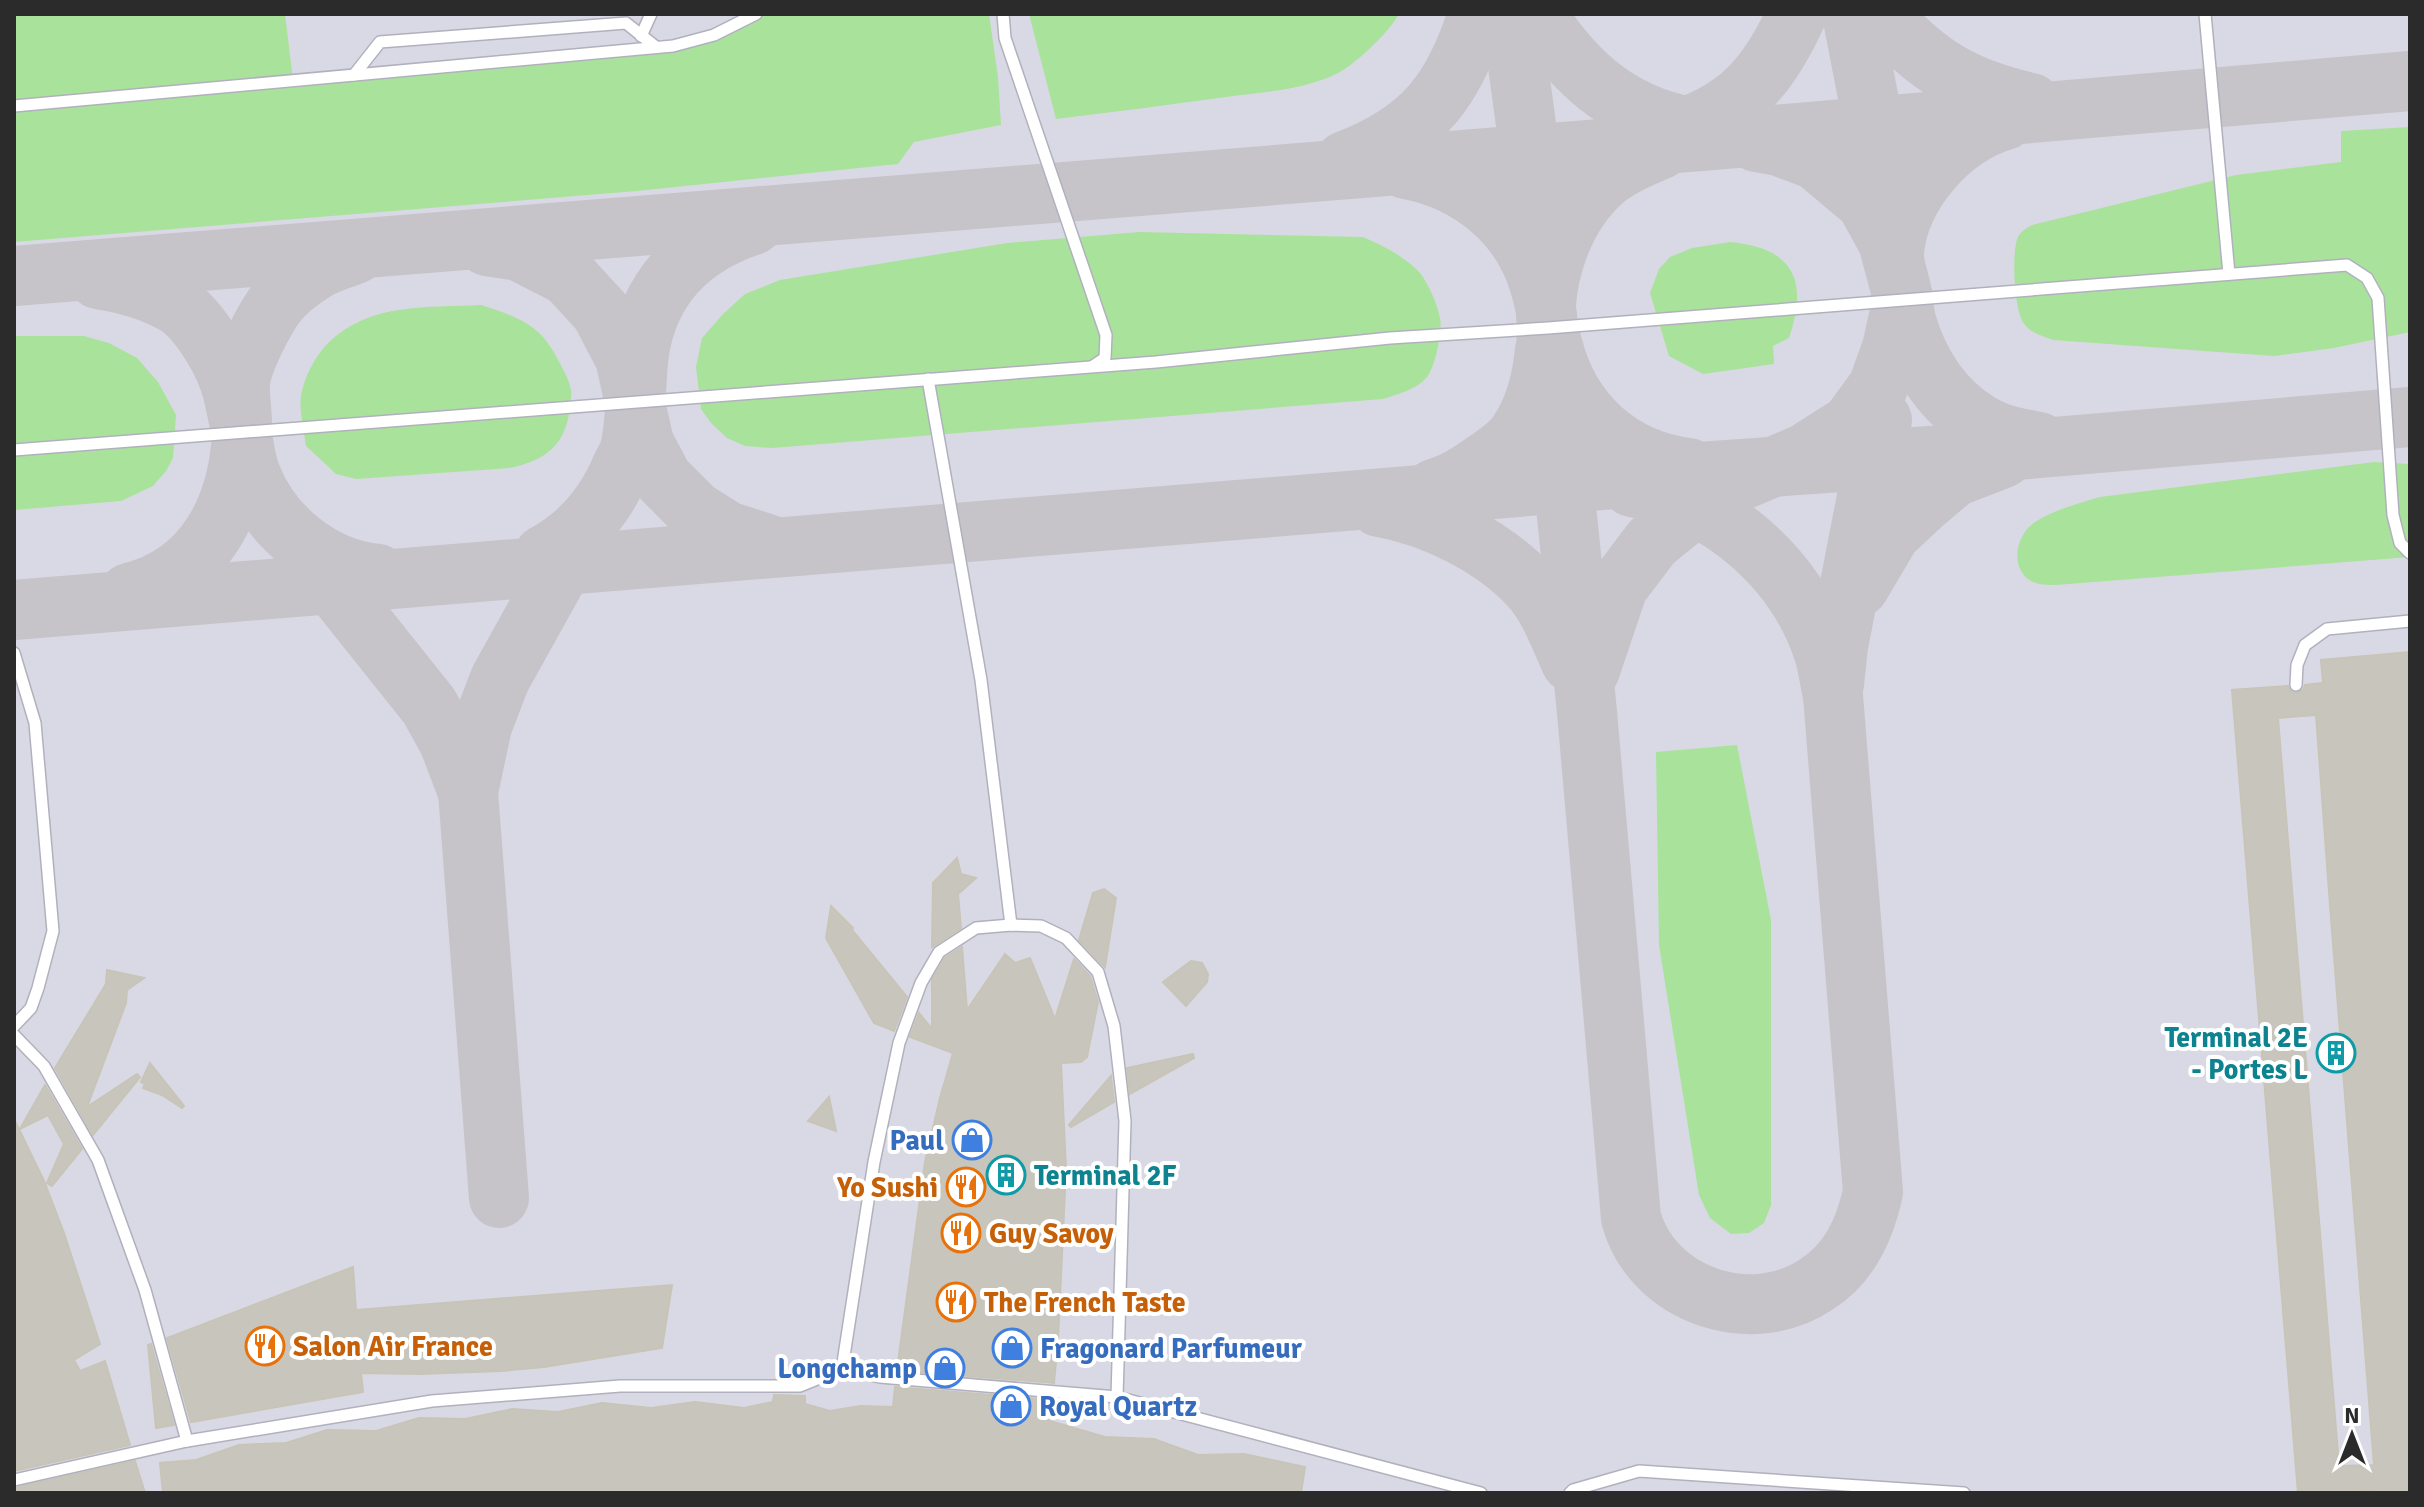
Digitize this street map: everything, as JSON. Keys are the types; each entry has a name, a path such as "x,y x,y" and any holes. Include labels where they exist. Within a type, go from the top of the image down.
{"lane":[{"path":"641,36 651,14"},
{"path":"14,106 673,46 714,35 756,14"},
{"path":"1003,14 1005,38 1106,335 1105,358 1092,366"},
{"path":"2205,14 2229,274"},
{"path":"354,75 380,42 626,23 656,47"},
{"path":"14,450 1092,366 1390,338 2347,265 2367,278 2378,298 2393,515 2400,543 2410,553"},
{"path":"928,379 981,680 1011,925"},
{"path":"2296,685 2297,665 2305,645 2327,629 2410,621"},
{"path":"14,653 35,723 53,931 31,1008 14,1026"},
{"path":"842,1369 874,1162 899,1043 921,983 939,952 976,928 1041,926 1066,938 1098,972 1114,1026 1125,1121 1117,1397"},
{"path":"14,1035 44,1066 98,1160 145,1290 187,1441"},
{"path":"14,1480 187,1441 432,1401 620,1386 800,1386 842,1369 880,1377 1117,1397 1481,1493"},
{"path":"1570,1493 1639,1471 1964,1493"}],"shaded area":[{"path":"14,14 2410,14 2410,1493 14,1493"}],"green space":[{"path":"14,14 285,14 293,80 673,46 756,14 989,14 1001,125 914,142 898,164 637,191 14,242"},
{"path":"1029,14 1399,14 1380,38 1354,62 1338,73 1312,83 1269,92 1056,119"},
{"path":"2410,127 2410,332 2334,348 2274,356 2053,340 2031,331 2021,318 2015,282 2016,245 2022,231 2032,225 2236,175 2341,162 2341,131"},
{"path":"1139,232 1363,237 1379,244 1420,273 1435,301 1440,331 1430,372 1412,388 1383,399 772,448 745,446 727,438 701,409 696,367 702,338 745,294 780,280 1007,243"},
{"path":"1730,242 1751,245 1782,259 1796,283 1795,317 1789,338 1773,346 1774,364 1703,374 1669,356 1650,293 1659,269 1670,257 1692,248"},
{"path":"481,305 531,326 550,346 565,372 571,390 570,408 564,432 552,449 534,461 510,468 356,479 336,474 306,446 302,389 315,360 329,342 346,329 381,314 420,307"},
{"path":"14,336 84,336 109,343 137,358 158,382 176,415 173,458 153,486 121,501 14,510"},
{"path":"2374,462 2410,464 2410,557 2056,585 2031,581 2020,568 2018,551 2028,527 2050,514 2100,497"},
{"path":"1737,745 1771,920 1771,1205 1764,1223 1749,1233 1731,1234 1710,1218 1699,1195 1659,945 1656,752"}],"building":[{"name":"Terminal 2E - Portes L","path":"2410,652 2410,1493 2376,1493 2376,1490 2298,1493 2232,690 2288,686 2291,692 2296,693 2303,690 2305,685 2323,683 2321,660","holes":["2316,715 2374,1465 2339,1466 2278,718"]},
{"path":"957,858 961,874 976,878 958,894 961,928 932,947 933,883"},
{"path":"1104,889 1116,898 1105,967 1079,940 1093,893"},
{"path":"831,906 853,928 907,997 894,1031 874,1023 826,938"},
{"path":"962,947 967,1010 1005,954 1015,963 1030,958 1055,1019 1074,959 1090,976 1098,1002 1087,1057 1081,1062 1061,1063 1066,1169 1054,1383 897,1370 925,1162 953,1053 910,1037 919,1013 932,1029 932,980 945,958"},
{"path":"1191,961 1202,963 1208,974 1207,982 1186,1006 1163,982"},
{"path":"107,970 144,978 127,990 126,1003 87,1107 137,1074 140,1077 93,1135 55,1068 106,984"},
{"path":"1193,1054 1194,1058 1130,1094 1127,1068"},
{"path":"150,1063 184,1106 182,1108 162,1095 143,1088 145,1084 141,1082"},
{"path":"1111,1076 1114,1102 1071,1127 1069,1125"},
{"path":"45,1085 82,1149 52,1186 47,1183 64,1144 48,1115 20,1129"},
{"path":"829,1097 836,1131 808,1121"},
{"path":"14,1119 44,1181 64,1233 100,1344 74,1360 80,1371 105,1361 130,1445 14,1471"},
{"path":"353,1267 356,1310 672,1285 662,1348 501,1371 361,1373 363,1392 191,1422 167,1338"},
{"path":"151,1344 174,1425 156,1428 148,1345"},
{"path":"895,1387 1052,1400 1050,1421 1105,1437 1154,1439 1198,1455 1244,1454 1305,1467 1301,1493 163,1493 160,1463 196,1460 239,1445 286,1443 327,1430 376,1431 419,1418 465,1419 512,1409 558,1412 602,1403 651,1408 695,1402 744,1408 773,1402 774,1395 805,1396 805,1404 830,1411 860,1406 893,1407"},
{"path":"135,1461 145,1493 14,1493 14,1488"}],"taxiway":[{"path":"1345,161 1395,137 1431,106 1458,65 1478,14"},
{"path":"1511,14 1530,154 1587,712 1631,1218 1642,1245 1660,1267 1682,1285 1707,1297 1735,1303 1763,1304 1791,1297 1817,1284 1839,1266 1866,1219 1873,1192 1833,696 1824,653 1812,622 1795,593 1774,567 1724,523 1664,494 1632,487"},
{"path":"1537,14 1569,58 1607,92 1651,116 1704,129"},
{"path":"1669,133 1714,115 1748,90 1774,57 1797,14"},
{"path":"1852,14 1882,168"},
{"path":"1881,14 1914,48 1948,72 1986,90 2031,103"},
{"path":"14,276 2410,81"},
{"path":"2005,120 1965,139 1931,170 1906,209 1898,230 1894,257 1912,339 1926,368 1944,394 1981,424 2039,442"},
{"path":"1590,670 1618,587 1652,542 1705,499 1804,454 1851,424 1878,387 1892,348 1903,298 1888,242 1866,202 1816,160 1779,146 1756,142"},
{"path":"1661,149 1607,177 1578,208 1554,260 1547,290 1546,316 1561,371 1586,413 1602,430 1641,455 1689,468"},
{"path":"1406,169 1451,183 1490,208 1507,224 1532,263 1548,323 1538,387 1519,432 1502,450 1471,472 1434,489"},
{"path":"544,555 570,538 591,518 608,494 628,455 644,329 663,288 676,271 710,244 753,225"},
{"path":"487,246 519,251 568,276 601,312 625,358 644,443 663,479 695,511 727,531 770,545"},
{"path":"129,593 156,584 179,571 198,553 225,510 239,459 242,374 255,340 273,308 286,292 311,273 355,254"},
{"path":"98,279 155,294 190,317 225,370 234,395 249,468 271,512 285,528 318,554 337,564 378,574"},
{"path":"14,610 2410,417"},
{"path":"1834,684 1838,646 1882,420"},
{"path":"1859,587 1891,533 1922,504 1954,477 2003,458"},
{"path":"1379,507 1440,525 1480,546 1515,571 1543,603 1571,662"},
{"path":"499,1198 468,792 482,726 500,679 579,537"},
{"path":"311,558 429,706 449,742 468,792"}],"place":[{"name":"Terminal 2E - Portes L","path":"2336,1053"},
{"name":"Paul","path":"972,1140"},
{"name":"Terminal 2F","path":"1006,1175"},
{"name":"Yo Sushi","path":"966,1187"},
{"name":"Guy Savoy","path":"961,1233"},
{"name":"The French Taste","path":"956,1302"},
{"name":"Salon Air France","path":"265,1346"},
{"name":"Fragonard Parfumeur","path":"1012,1348"},
{"name":"Longchamp","path":"945,1368"},
{"name":"Royal Quartz","path":"1011,1406"}]}
